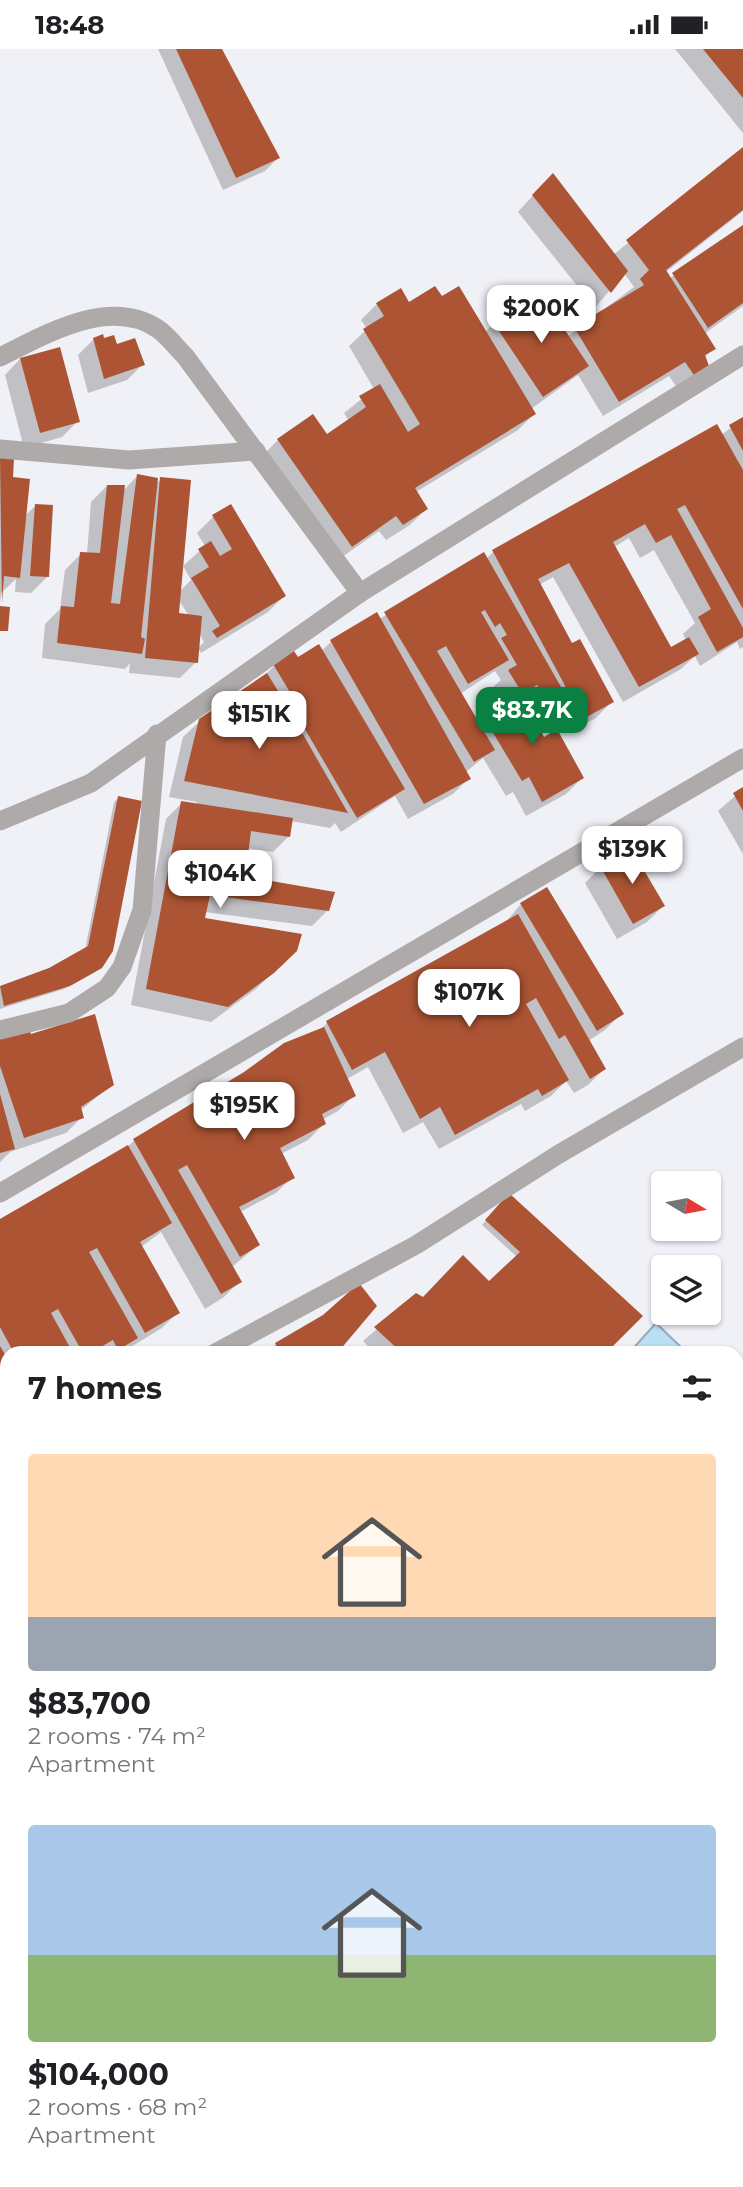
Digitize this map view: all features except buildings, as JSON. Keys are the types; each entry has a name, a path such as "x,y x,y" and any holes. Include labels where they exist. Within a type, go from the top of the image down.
{"street":[{"path":"0,357 59,328 105,317 126,317 158,329 185,356 360,593"},
{"path":"0,821 92,783 157,734 360,593 743,355"},
{"path":"0,449 128,460 256,451"},
{"path":"0,1030 69,1013 107,988 122,967 142,910 157,734"},
{"path":"0,1193 743,758"},
{"path":"228,1346 416,1245 559,1154 743,1047"}],"water":[{"path":"654,1325 658,1325 680,1346 635,1346"}]}
